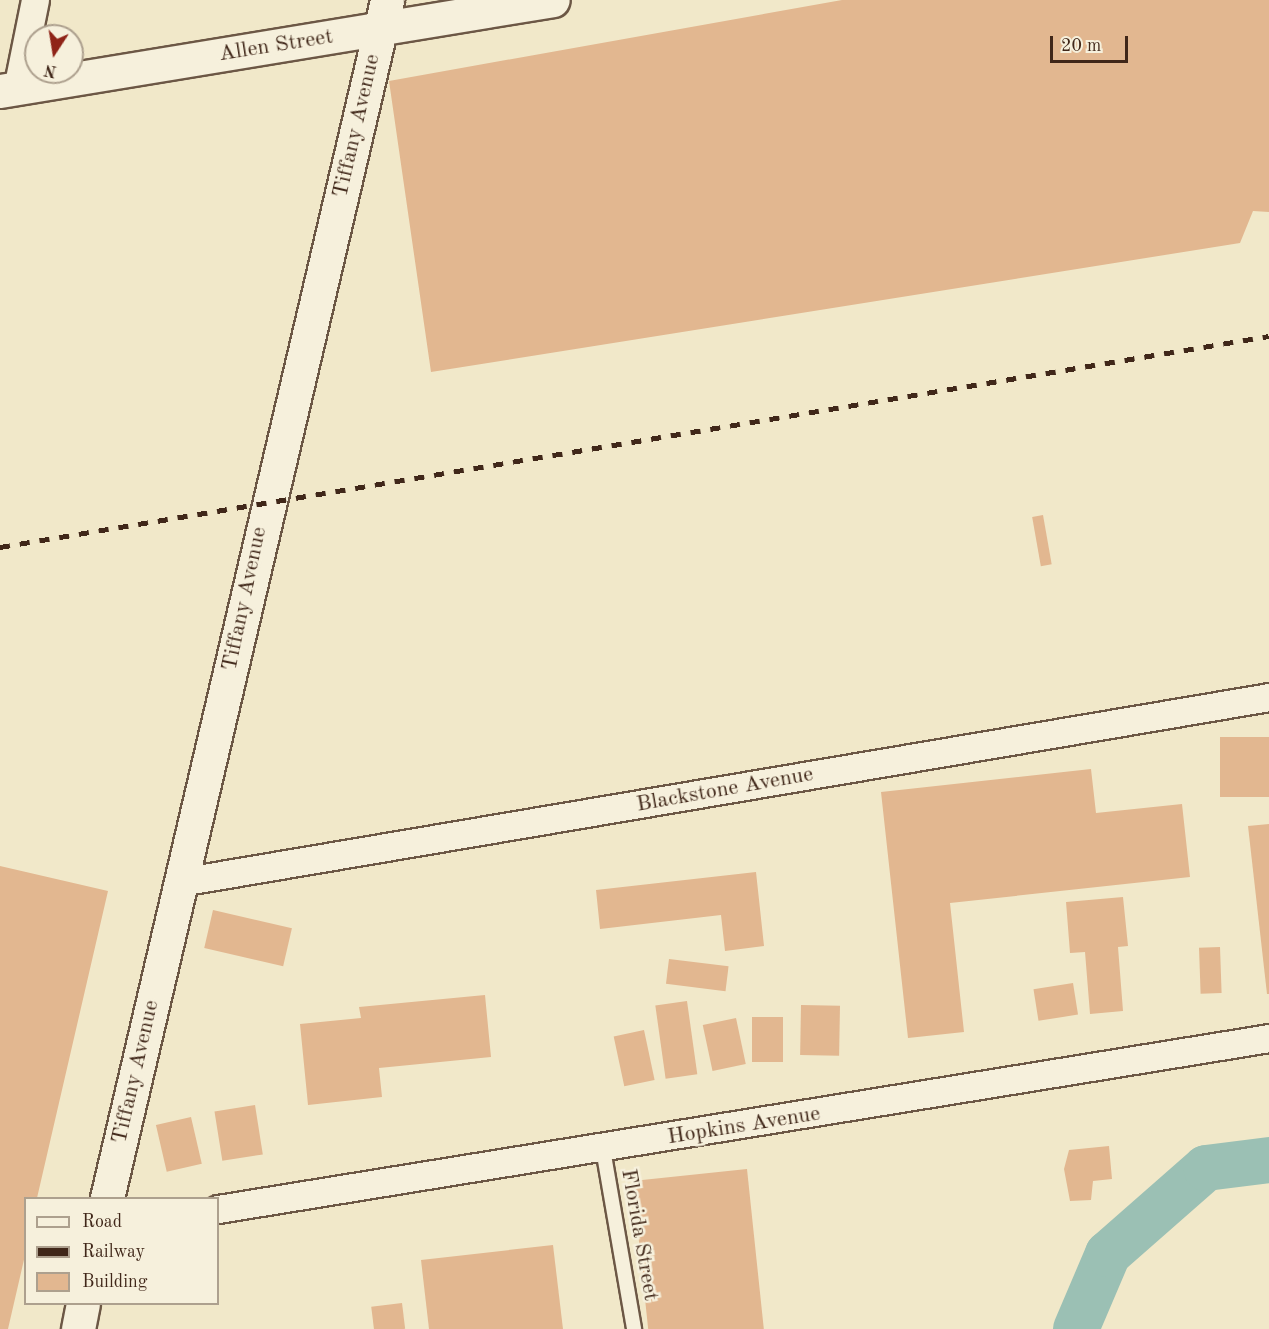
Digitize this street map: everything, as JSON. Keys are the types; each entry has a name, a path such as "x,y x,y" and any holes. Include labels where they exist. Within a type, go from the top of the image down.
{"street":[{"path":"8,90 34,0"},
{"name":"Allen Street","path":"8,90 384,14 553,0"},
{"name":"Tiffany Avenue","path":"107,1197 384,14"},
{"name":"Blackstone Avenue","path":"180,882 1269,698"},
{"name":"Hopkins Avenue","path":"219,1209 603,1149 1269,1038"},
{"path":"78,1329 83,1305"}],"lane":[{"name":"Florida Street","path":"603,1149 634,1329"}],"building":[{"path":"842,0 1269,0 1269,212 1253,211 1240,243 431,372 389,81"},
{"path":"1043,515 1052,564 1041,566 1032,517"},
{"path":"1220,737 1269,737 1269,797 1220,797"},
{"path":"1091,769 1096,813 1182,804 1190,877 950,903 964,1032 908,1038 881,792"},
{"path":"1269,824 1269,994 1267,994 1248,826"},
{"path":"0,866 108,891 37,1197 24,1197 24,1260 8,1329 0,1329"},
{"path":"756,872 764,946 725,951 721,915 600,929 596,890"},
{"path":"1123,897 1128,946 1118,947 1123,1011 1090,1014 1085,952 1070,953 1066,902"},
{"path":"213,910 292,928 283,966 204,948"},
{"path":"1220,947 1222,993 1201,994 1199,948"},
{"path":"669,959 729,966 726,991 666,984"},
{"path":"1073,983 1078,1015 1038,1021 1033,989"},
{"path":"485,995 491,1057 379,1068 382,1097 308,1105 300,1024 361,1018 359,1007"},
{"path":"687,1001 697,1074 666,1079 655,1005"},
{"path":"801,1005 840,1006 839,1056 800,1055"},
{"path":"752,1017 783,1017 783,1062 752,1062"},
{"path":"736,1018 746,1064 713,1071 703,1025"},
{"path":"644,1030 655,1080 624,1086 614,1036"},
{"path":"255,1105 263,1154 222,1161 215,1111"},
{"path":"191,1117 202,1164 167,1172 156,1125"},
{"path":"1109,1146 1112,1179 1093,1181 1091,1200 1070,1201 1064,1169 1069,1150"},
{"path":"747,1169 764,1329 648,1329 633,1181"},
{"path":"553,1245 563,1329 429,1329 421,1260"},
{"path":"402,1303 405,1329 374,1329 371,1307"}],"waterway":[{"path":"1076,1329 1108,1254 1206,1168 1269,1160"}],"railway":[{"path":"0,547 1269,336"}]}
